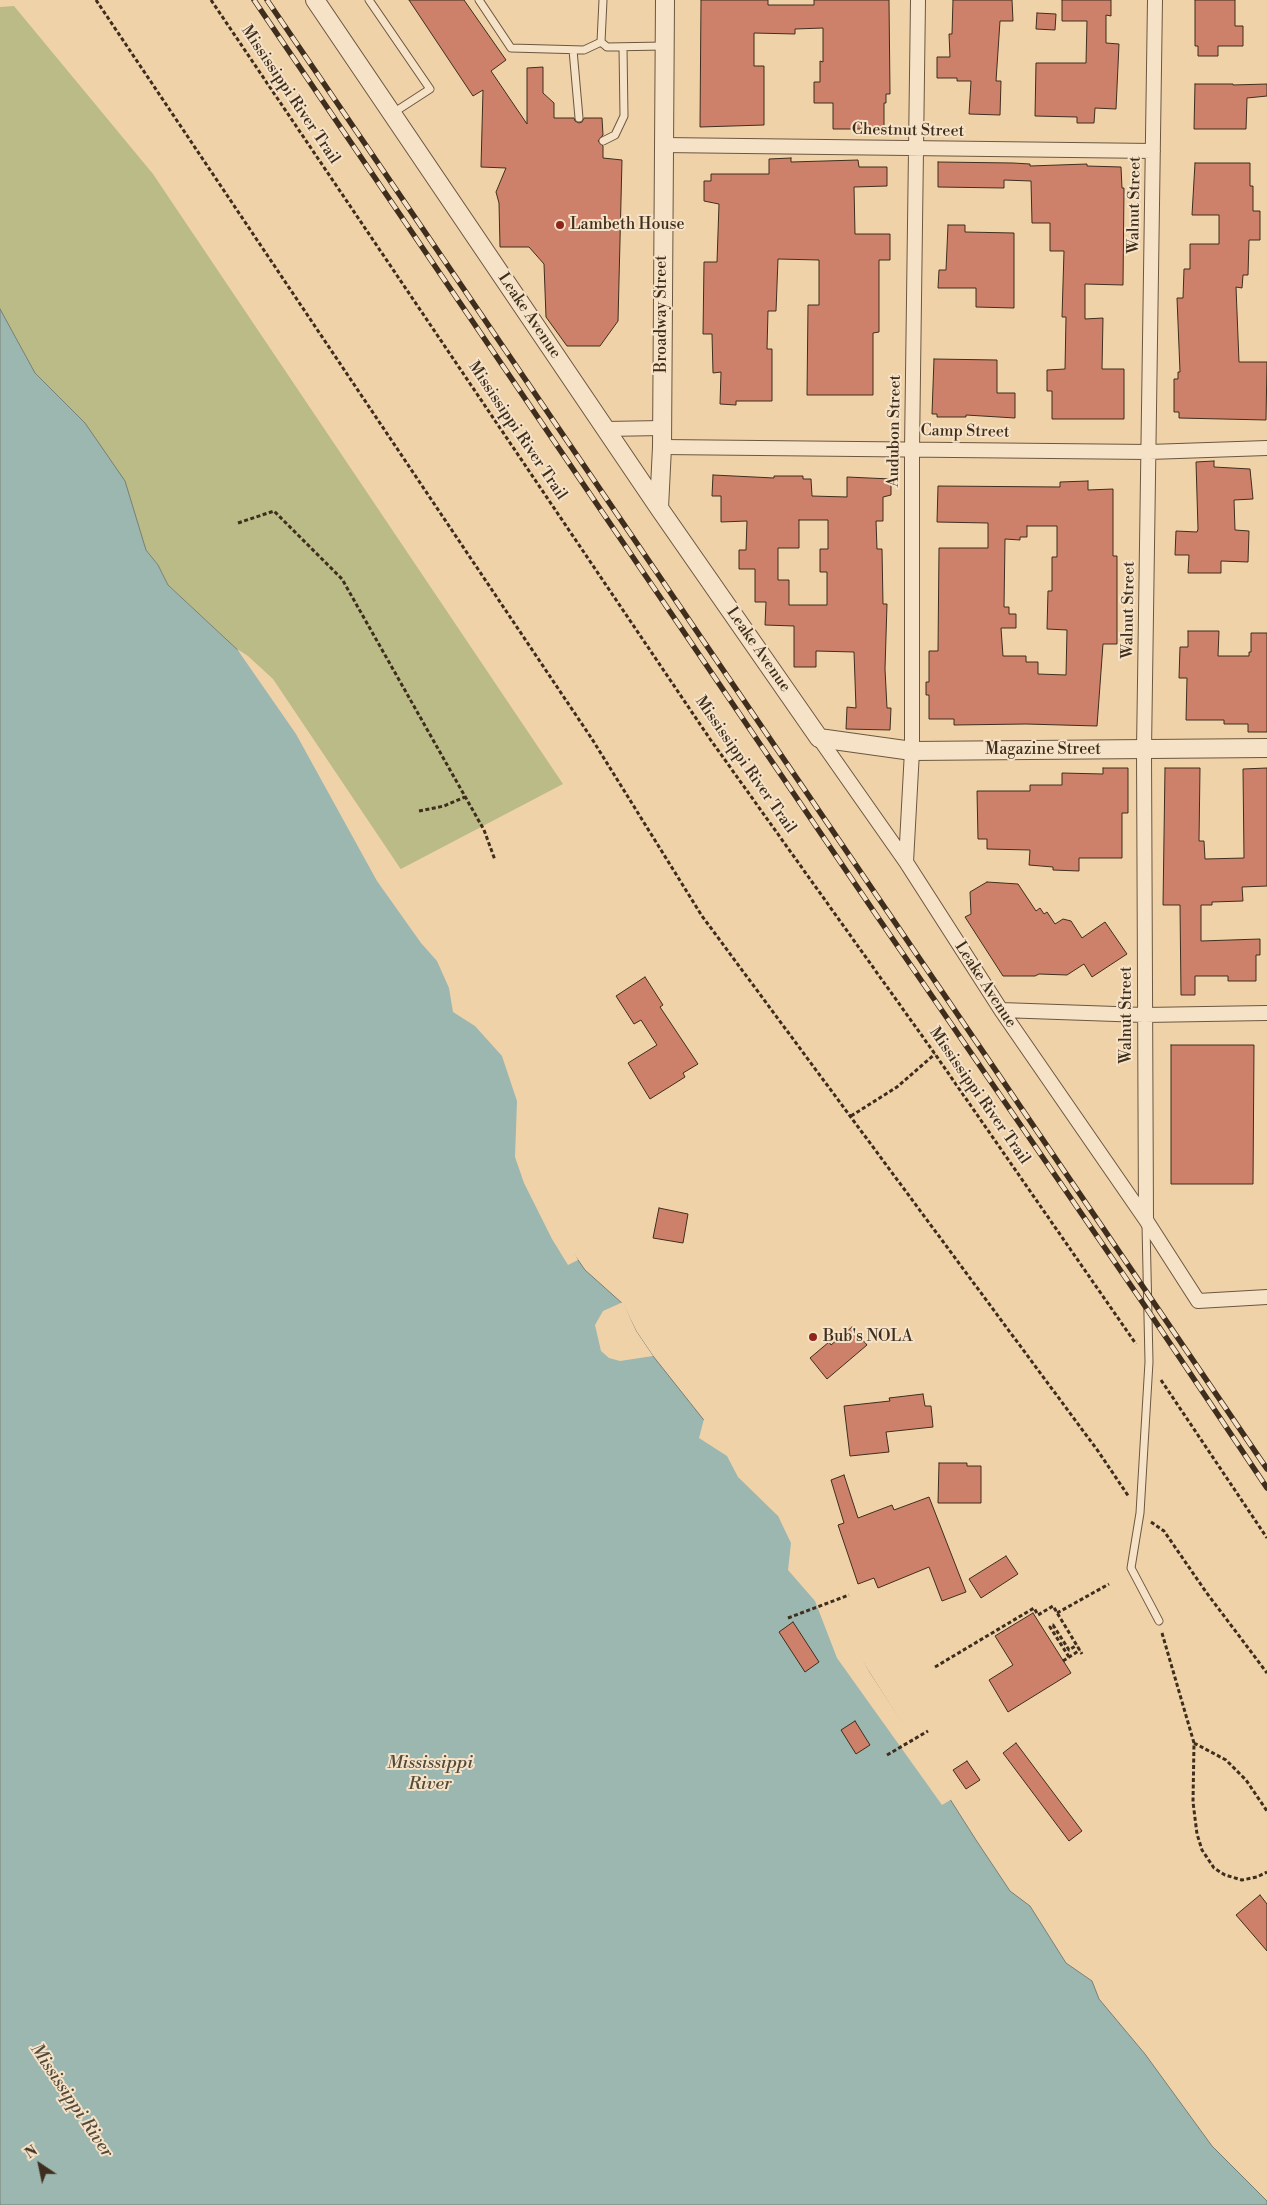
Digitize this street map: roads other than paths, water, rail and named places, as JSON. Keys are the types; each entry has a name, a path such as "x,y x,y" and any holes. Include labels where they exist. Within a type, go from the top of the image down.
{"street":[{"name":"Leake Avenue","path":"315,0 659,508 906,862 1001,1010 1146,1220 1198,1301 1267,1297"},
{"name":"Broadway Street","path":"659,508 662,447 665,0"},
{"name":"Audubon Street","path":"906,862 912,751 912,449 918,0"},
{"name":"Walnut Street","path":"1146,1220 1144,750 1155,0"},
{"name":"Chestnut Street","path":"663,145 1153,151"},
{"path":"606,429 662,428"},
{"name":"Camp Street","path":"662,447 1149,452 1267,448"},
{"name":"Magazine Street","path":"819,738 912,751 1267,748"},
{"path":"1001,1010 1144,1015 1267,1013"}],"lane":[{"path":"369,0 430,89 392,114"},
{"path":"479,0 511,48 584,50 601,42"},
{"path":"601,42 603,0"},
{"path":"601,42 607,47 664,46"},
{"path":"603,141 615,135 624,116 624,47"},
{"path":"573,50 579,118"},
{"path":"1146,1220 1149,1362 1140,1513 1131,1568 1159,1621"}],"water":[{"name":"Mississippi River","path":"0,309 35,373 85,423 125,481 146,550 158,565 168,585 271,681 470,996 520,1052 533,1157 548,1217 585,1270 623,1304 636,1331 653,1356 703,1419 752,1468 836,1620 1010,1891 1030,1906 1066,1963 1092,1981 1099,1999 1145,2054 1212,2146 1267,2201 1267,2205 0,2205"}],"railway":[{"path":"254,0 879,919 1147,1309 1267,1488"},
{"path":"267,0 1267,1469"}],"place":[{"name":"Lambeth House","path":"560,225"},
{"name":"Bub's NOLA","path":"813,1337"}]}
